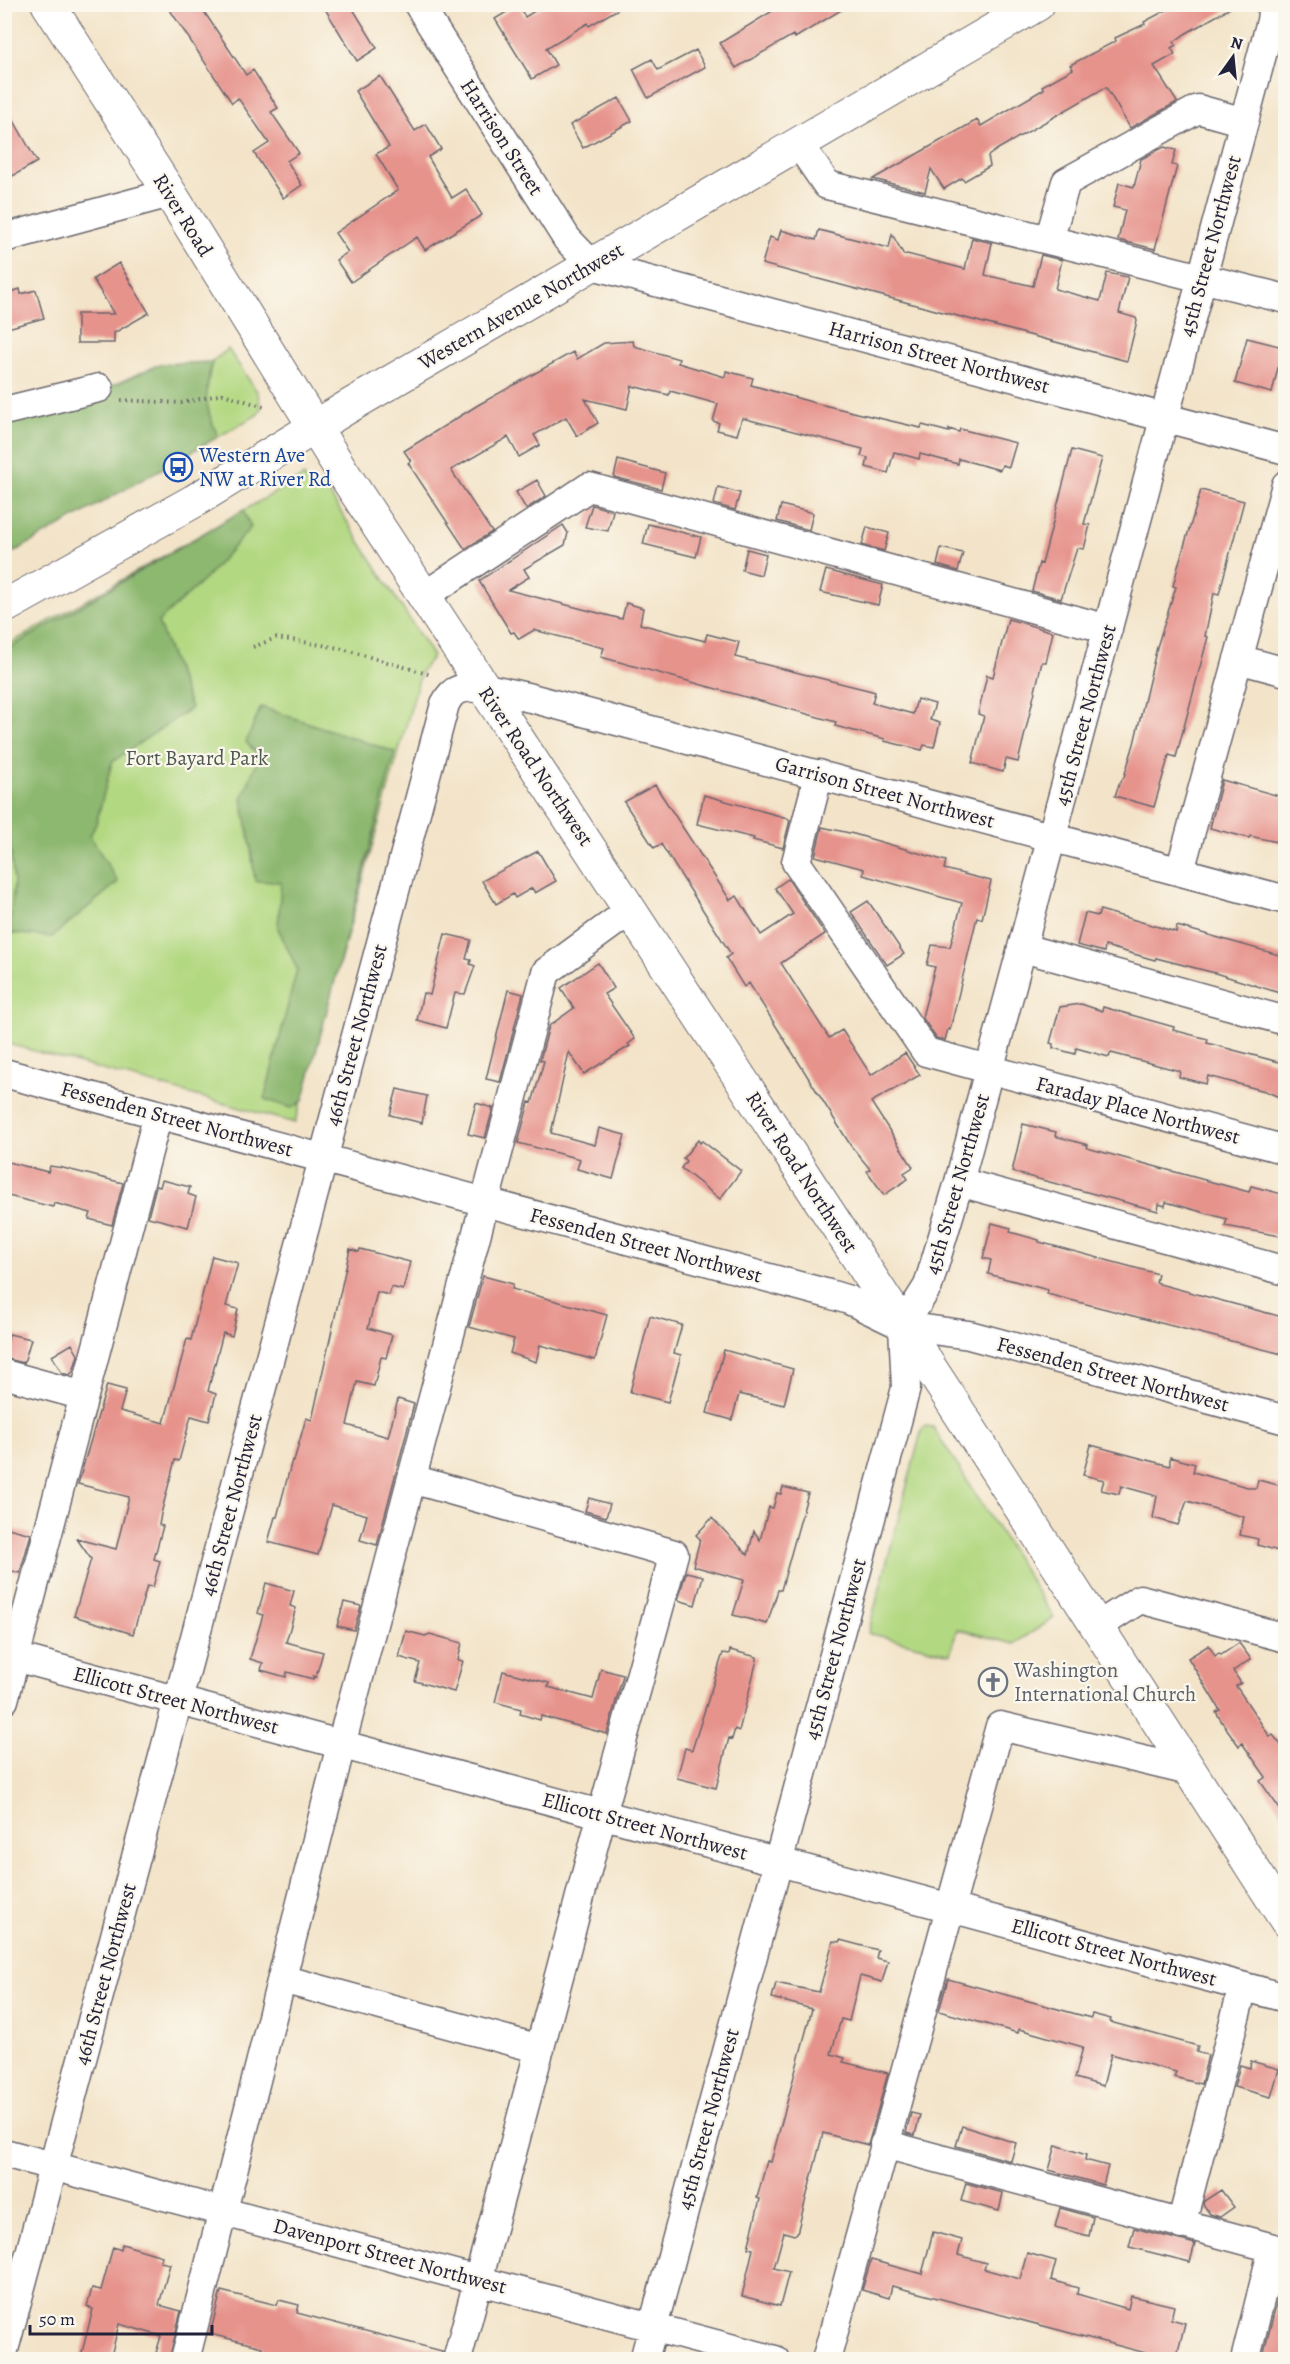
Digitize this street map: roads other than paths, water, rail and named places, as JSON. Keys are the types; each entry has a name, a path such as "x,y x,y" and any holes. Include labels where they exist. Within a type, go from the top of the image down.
{"main road":[{"name":"River Road","path":"48,4 170,193 315,427"},
{"name":"Western Avenue Northwest","path":"4,607 194,501 315,427 1038,4"},
{"name":"River Road Northwest","path":"315,427 903,1326 1286,1920"}],"street":[{"name":"45th Street Northwest","path":"644,2360 906,1388 903,1326 928,1286 959,1182 1271,21 1273,4"},
{"name":"Harrison Street","path":"418,5 567,239 592,265"},
{"path":"1049,240 1065,182 1197,109 1244,122"},
{"path":"799,144 827,185 1286,299"},
{"path":"4,238 170,193"},
{"name":"Harrison Street Northwest","path":"592,265 1286,450"},
{"path":"4,411 99,388"},
{"path":"1180,871 1286,485"},
{"path":"424,596 589,487 1108,629"},
{"path":"1238,659 1286,672"},
{"name":"Garrison Street Northwest","path":"484,688 531,698 819,774 1286,900"},
{"name":"46th Street Northwest","path":"4,2350 445,704 450,696 459,689 484,688"},
{"name":"Faraday Place Northwest","path":"819,774 796,861 926,1052 1286,1150"},
{"path":"185,2360 341,1745 546,972 631,910"},
{"path":"1023,948 1286,1021"},
{"name":"Fessenden Street Northwest","path":"4,1073 829,1294 849,1300 903,1326 969,1335 1286,1420"},
{"path":"4,1700 10,1656 84,1396 158,1114"},
{"path":"959,1182 1286,1271"},
{"path":"4,1374 84,1396"},
{"path":"412,1479 674,1554 602,1814 457,2360"},
{"path":"1098,1626 1140,1599 1286,1638"},
{"name":"Ellicott Street Northwest","path":"10,1656 1286,1998"},
{"path":"826,2360 1000,1726 1189,1771"},
{"path":"282,1979 540,2049"},
{"path":"1181,2225 1243,1987"},
{"path":"884,2144 1273,2248 1245,2360"},
{"name":"Davenport Street Northwest","path":"4,2153 775,2360"}],"place":[{"name":"Western Ave NW at River Rd","path":"178,467"},
{"name":"Washington International Church","path":"993,1682"}],"park label":[{"name":"Fort Bayard Park","path":"197,758"}]}
